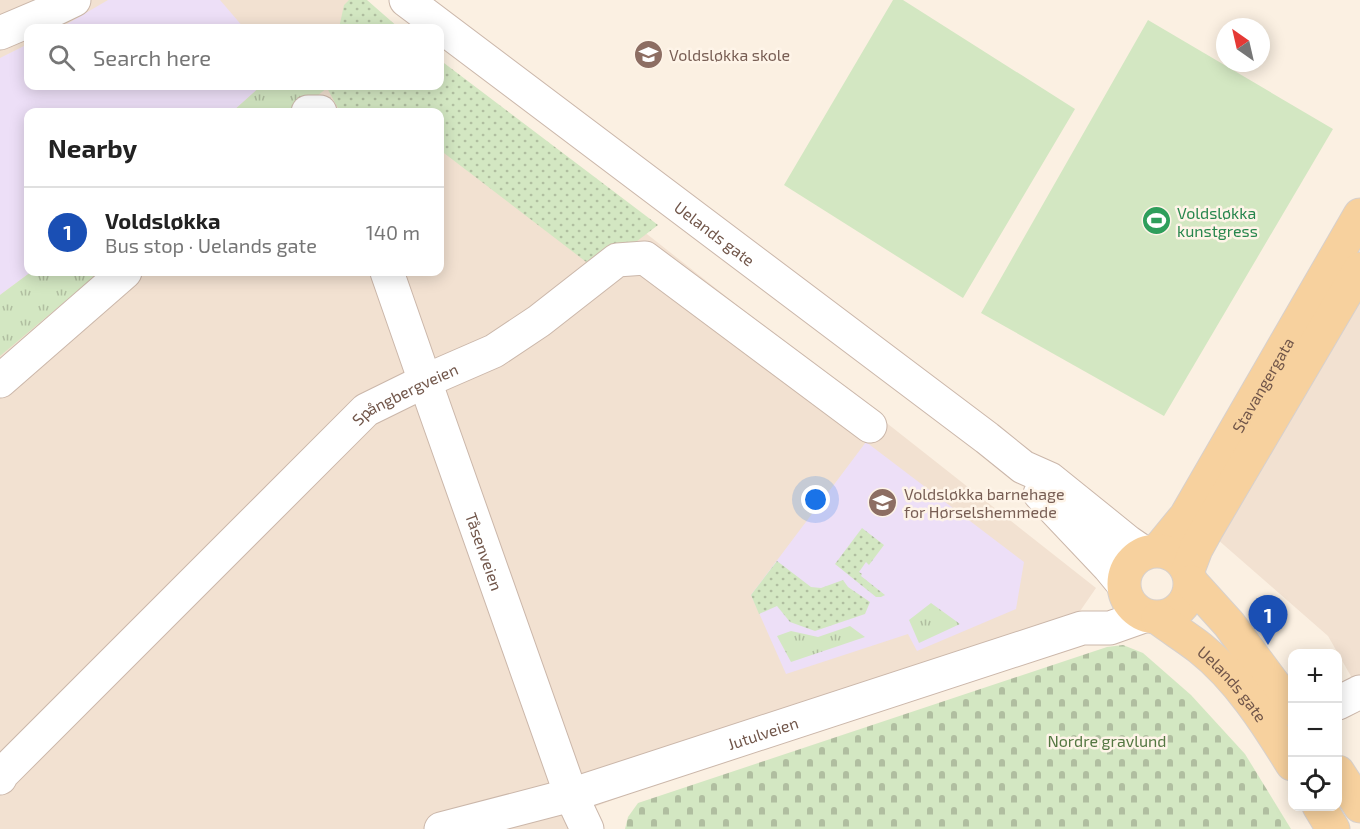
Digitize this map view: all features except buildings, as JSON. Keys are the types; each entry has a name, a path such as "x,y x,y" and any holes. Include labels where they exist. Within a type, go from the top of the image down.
{"main road":[{"name":"Stavangergata","path":"1189,576 1196,549 1353,269 1360,215"},
{"name":"Stavangergata","path":"1151,552 1185,516 1353,269"},
{"name":"Uelands gate","path":"1151,552 1167,552 1183,562 1189,576 1229,624 1288,703"},
{"path":"1151,552 1133,561 1126,572 1137,603 1171,615 1182,607 1189,596 1189,576"},
{"name":"Uelands gate","path":"1137,603 1200,648 1236,684 1254,705 1288,757"},
{"path":"1342,778 1360,806"},
{"path":"1322,811 1333,829"}],"street":[{"path":"0,33 74,0"},
{"name":"Uelands gate","path":"406,0 438,24"},
{"name":"Uelands gate","path":"444,29 1023,467 1050,479 1128,542 1151,552"},
{"name":"Spångbergveien","path":"0,778 10,765 366,410 494,351 539,321 617,260 645,258 870,426"},
{"path":"0,381 120,276"},
{"name":"Tåsenveien","path":"388,276 572,795 587,829"},
{"name":"Uelands gate","path":"1023,467 1037,490 1109,567 1137,603"},
{"name":"Jutulveien","path":"441,829 572,795 1082,628 1102,614 1137,603"},
{"path":"1342,701 1360,692"}],"shaded area":[{"path":"0,0 353,0 381,24 24,24 24,90 444,90 444,74 1096,588 1067,630 578,813 584,829 0,829"},
{"path":"108,0 220,0 241,24 67,24"},
{"path":"24,46 24,90 257,90 236,108 24,108 26,276 0,295 0,58"},
{"path":"1360,282 1360,692 1342,660 1342,649 1335,649 1328,636 1217,539"},
{"name":"Voldsløkka barnehage for Hørselshemmede","path":"866,442 1024,562 1016,609 917,651 908,634 786,674 751,595"}],"green space":[{"path":"349,0 367,0 394,24 340,24 344,5"},
{"path":"893,0 903,0 1075,109 963,298 784,185"},
{"name":"Voldsløkka kunstgress","path":"1148,20 1216,60 1216,72 1236,72 1333,129 1164,416 981,313"},
{"path":"444,63 658,225 598,271 444,153 444,108 338,108 328,90 444,90"},
{"path":"257,90 324,90 302,108 236,108"},
{"path":"26,276 95,276 0,356 0,295"},
{"path":"862,528 884,545 869,565 866,562 859,572 885,595 881,597 876,597 835,564"},
{"path":"777,561 811,587 821,588 843,580 848,587 870,602 865,614 815,631 790,622 777,606 759,614 751,595"},
{"path":"931,603 960,624 919,643 909,620"},
{"path":"850,626 865,637 791,662 777,636 791,631 818,637"},
{"name":"Nordre gravlund","path":"1123,645 1143,653 1191,695 1245,754 1291,829 625,829 628,817 638,803 1107,647"}],"place":[{"name":"Voldsløkka skole","path":"648,54"},
{"name":"Voldsløkka kunstgress","path":"1156,221"},
{"name":"Voldsløkka barnehage for Hørselshemmede","path":"883,502"},
{"name":"Voldsløkka","path":"1268,645"}]}
